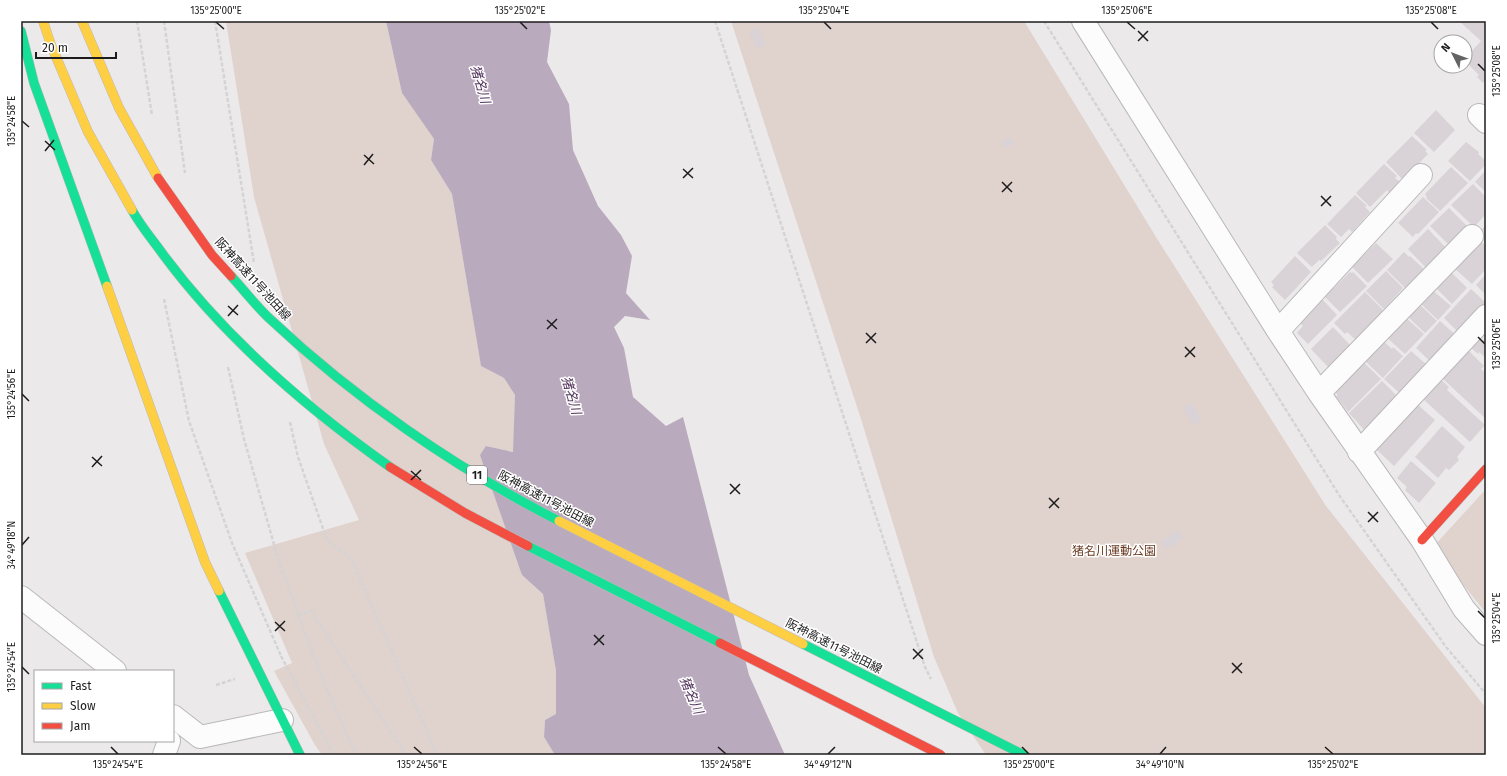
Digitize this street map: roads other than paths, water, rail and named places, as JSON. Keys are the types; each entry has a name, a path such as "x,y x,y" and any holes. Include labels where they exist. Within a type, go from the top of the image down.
{"main road":[{"path":"44,21 51,45 88,132 134,214 183,281 246,349 315,410 390,466 465,513 543,554 942,755"},
{"name":"阪神高速11号池田線","path":"82,21 119,108 160,182 212,255 269,318 338,378 407,429 474,473 550,516 1024,755"},
{"path":"21,31 25,60 205,562 300,755"},
{"path":"1422,540 1486,469"}],"street":[{"path":"1083,21 1278,331 1359,452 1422,540 1464,609 1486,634"},
{"path":"1278,331 1421,175"},
{"path":"1319,393 1472,236"},
{"path":"1359,452 1486,316"},
{"path":"21,597 114,670"},
{"path":"174,717 200,737 282,720"},
{"path":"164,755 169,742"}],"water":[{"name":"猪名川","path":"386,21 549,21 551,30 547,62 569,104 573,150 598,206 621,235 632,256 626,293 650,320 625,316 614,327 624,348 633,397 666,426 683,417 749,675 785,755 555,755 544,737 545,720 556,714 556,671 543,594 522,575 480,455 486,446 513,452 515,395 504,378 481,366 452,194 431,160 434,139 402,93"}],"park label":[{"name":"猪名川運動公園","path":"1114,551"}]}
